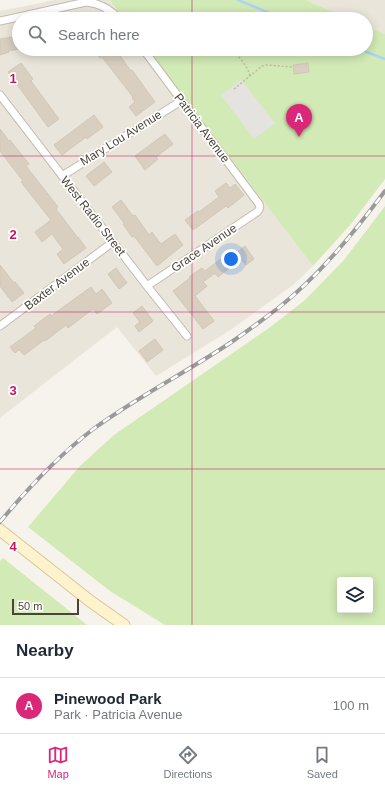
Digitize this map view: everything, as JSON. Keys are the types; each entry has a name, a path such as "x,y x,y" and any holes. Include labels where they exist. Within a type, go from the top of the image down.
{"street":[{"path":"39,12 83,2 92,2 113,12"},
{"path":"0,21 12,18"},
{"name":"Patricia Avenue","path":"148,56 259,204 260,208"},
{"name":"West Radio Street","path":"0,96 187,336"},
{"name":"Mary Lou Avenue","path":"62,176 181,101"},
{"name":"Grace Avenue","path":"147,286 257,212 260,208"},
{"name":"Baxter Avenue","path":"0,325 113,242"},
{"path":"0,530 90,601 124,625"}],"path":[{"path":"238,56 248,70 250,76"},
{"path":"234,89 264,65 293,67"}],"shaded area":[{"path":"55,0 110,0 119,12 12,12 12,56 153,56 313,266 293,285 229,331 156,376 117,327 0,418 0,11"},
{"path":"306,0 385,0 385,34 373,29 373,12 333,12"},
{"path":"241,80 275,123 254,139 221,95"}],"green space":[{"path":"110,0 306,0 333,12 119,12"},
{"path":"373,29 385,34 385,179 351,224 313,266 152,56 373,56"},
{"path":"385,206 385,625 165,625 110,591 28,527 80,466 114,435 269,328 305,300 344,260"},
{"path":"3,558 87,625 0,625 0,561"}],"building":[{"path":"12,37 12,50 0,55 0,39"},
{"path":"98,56 120,56 155,102 136,116 129,107 135,102 132,98 133,97 102,57 100,58"},
{"path":"21,63 33,79 31,81 59,119 48,127 8,72"},
{"path":"308,63 309,72 294,74 293,65"},
{"path":"94,115 103,127 87,139 86,137 62,155 54,145"},
{"path":"0,129 29,164 26,166 58,207 56,209 86,248 64,264 57,254 63,249 52,234 42,242 35,232 51,220 21,182 23,181 0,151"},
{"path":"165,134 173,144 156,157 158,159 145,170 135,156"},
{"path":"104,162 112,172 94,186 86,176"},
{"path":"226,183 230,188 235,184 244,195 228,208 226,206 193,230 185,220 198,211 199,212 219,197 215,191"},
{"path":"121,200 133,216 135,215 149,235 152,232 161,244 175,234 183,245 157,266 134,236 132,237 112,207"},
{"path":"245,246 254,259 246,265 241,259 218,277 215,273 203,282 207,286 195,296 214,321 203,329 173,291 202,268 205,271 231,251 234,255"},
{"path":"0,265 24,293 12,302 0,286"},
{"path":"116,268 127,283 119,289 108,274"},
{"path":"91,287 96,294 102,289 112,303 97,314 93,309 68,328 66,325 24,355 19,350 15,353 10,347 36,328 34,326 50,314 51,316"},
{"path":"142,306 153,321 139,332 135,326 140,322 133,313"},
{"path":"155,339 163,350 147,362 139,351"}],"waterway":[{"path":"238,0 267,12"},
{"path":"373,54 385,59"}],"railway":[{"path":"0,522 43,473 92,430 233,341 277,309 307,283 335,254 385,191"}],"place":[{"name":"Pinewood Park","path":"299,137"}]}
